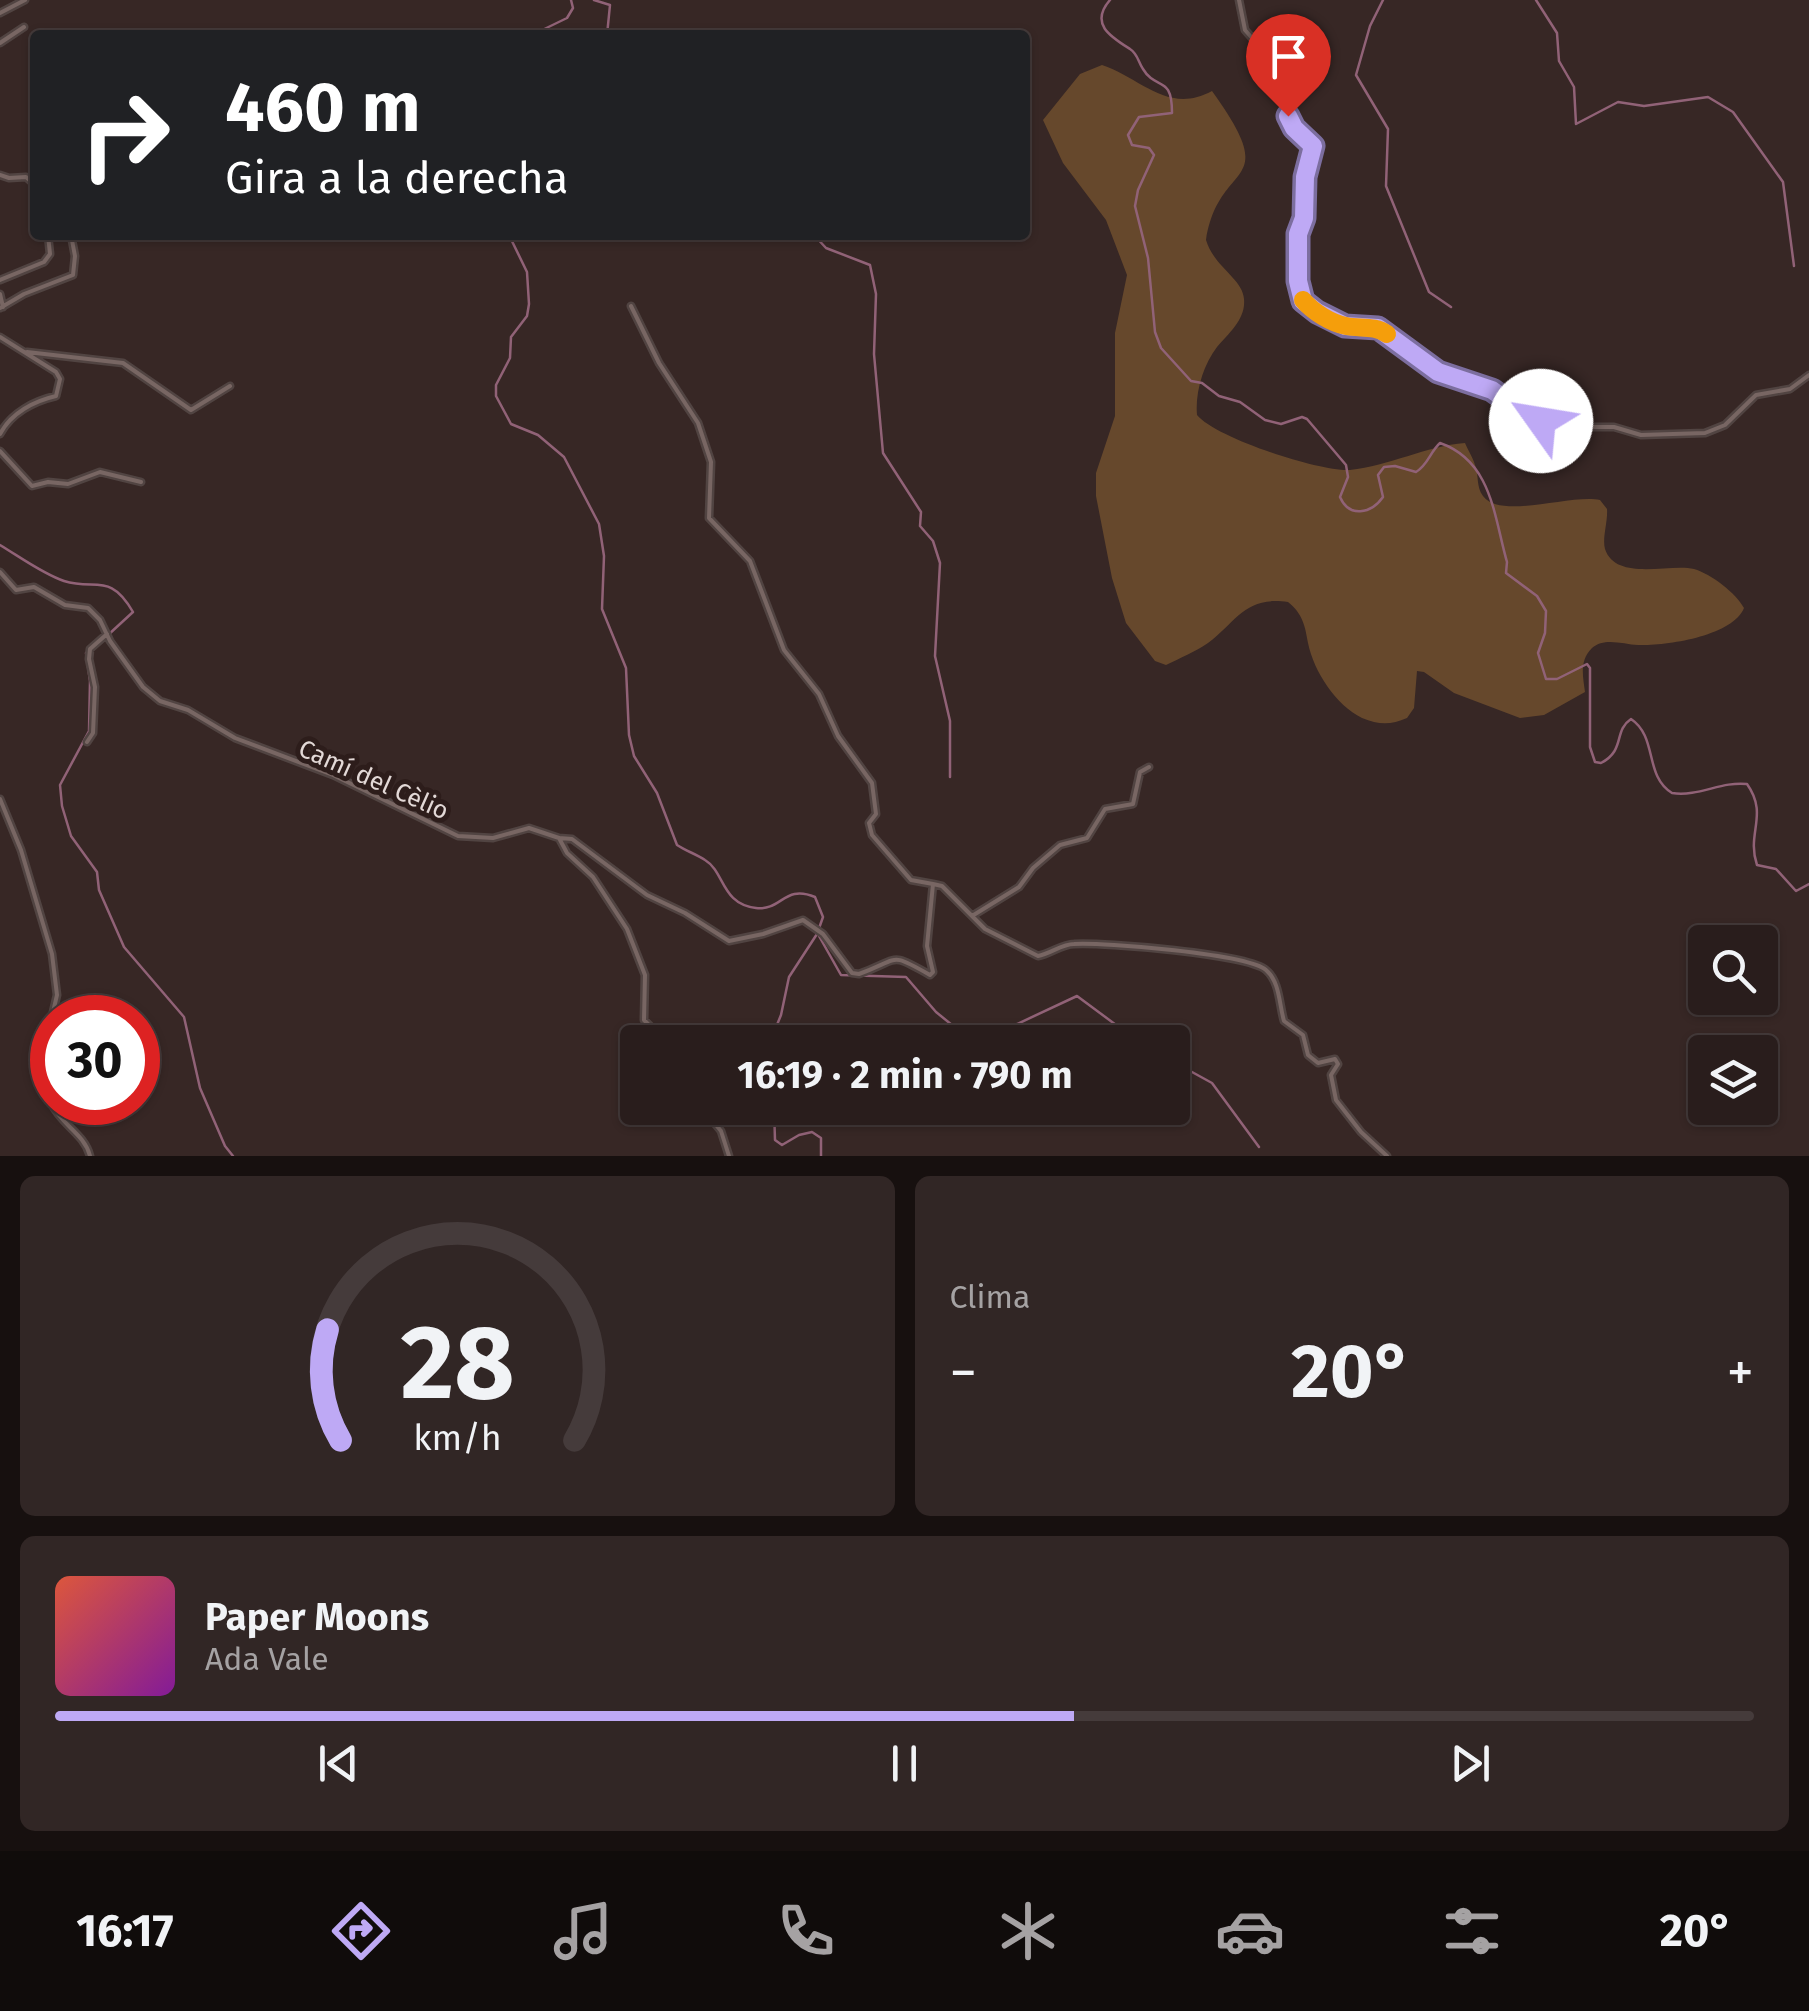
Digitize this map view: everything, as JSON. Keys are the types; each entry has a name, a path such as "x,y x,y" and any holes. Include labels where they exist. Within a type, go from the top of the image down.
{"street":[{"path":"0,13 25,0"},
{"path":"1239,0 1245,30 1283,79 1291,124 1313,146 1305,177 1304,218 1298,234 1298,281 1303,301 1317,312 1345,326 1378,328 1438,372 1492,390 1535,419 1574,427 1614,427 1641,435 1705,433 1724,426 1756,395 1790,389 1809,375"},
{"path":"0,43 24,26"},
{"path":"0,175 30,181"},
{"path":"0,280 44,262 50,254 49,240"},
{"path":"0,294 1,307 73,274 72,240"},
{"path":"631,306 659,363 698,422 711,462 708,518 750,561 784,650 819,694 838,736 872,783 876,804 876,814 869,823 872,835 910,880 942,886 985,929 1038,956 1072,944 1115,945 1242,958 1262,968 1278,989 1284,1021 1303,1034 1308,1055 1318,1063 1336,1060 1332,1076 1336,1100 1387,1156"},
{"path":"0,337 59,375 58,394 38,400 12,416 0,434"},
{"path":"27,352 123,363 191,410 230,386"},
{"path":"0,450 32,486 48,482 68,484 100,472 142,482"},
{"name":"Camí del Cèlio","path":"0,572 16,590 37,588 65,605 88,608 100,620 135,677 160,701 188,710 235,738 333,775 458,836 494,838 529,828 559,838"},
{"path":"87,742 93,733 95,687 88,658 90,649 106,634"},
{"path":"972,916 1019,887 1033,868 1060,845 1087,838 1105,810 1134,804 1140,772 1149,767"},
{"path":"0,800 21,850 52,954 57,995"},
{"path":"559,838 572,839 647,895 730,940 803,920 823,934 852,972 859,974 889,958 913,964 927,975 933,972 926,946 933,884"},
{"path":"559,838 567,854 590,873 619,914 645,975 644,1020 649,1025"},
{"path":"65,1125 88,1147 90,1156"},
{"path":"716,1125 728,1156"}],"shaded area":[{"path":"1102,65 1168,97 1182,99 1212,91 1243,145 1245,160 1241,172 1213,214 1206,240 1215,258 1239,285 1244,306 1240,319 1212,354 1204,371 1197,415 1246,443 1293,460 1336,469 1365,468 1465,443 1481,492 1492,503 1520,506 1600,500 1607,509 1604,545 1611,559 1632,568 1701,571 1740,602 1744,608 1737,618 1713,632 1681,641 1597,645 1584,663 1585,692 1544,715 1520,718 1454,693 1417,671 1414,708 1407,718 1385,723 1362,718 1343,705 1321,676 1302,621 1288,602 1252,606 1198,649 1166,665 1155,661 1126,623 1112,578 1096,496 1096,473 1115,416 1115,333 1127,275 1106,220 1063,163 1043,120 1080,74"}],"waterway":[{"path":"542,30 567,18 573,8 571,0"},
{"path":"594,0 610,5 608,30"},
{"path":"1110,0 1102,16 1105,29 1133,51 1148,76 1166,88 1171,101 1172,113 1139,117 1128,135 1132,145 1149,148 1154,155 1135,206 1148,258 1155,332 1161,348 1191,381 1240,402 1265,420 1281,424 1307,419 1346,465 1348,477 1340,497 1354,511 1366,510 1383,497 1378,475 1384,467 1416,472 1440,443 1457,451 1471,463 1488,492 1507,562 1506,573 1537,596 1546,611 1545,633 1538,653 1546,679 1557,679 1587,664 1590,668 1590,747 1595,762 1609,758 1631,719 1645,736 1658,777 1672,793 1747,784 1756,805 1757,865 1776,869 1796,891 1809,884"},
{"path":"1383,0 1370,26 1356,75 1388,129 1386,186 1429,292 1451,307"},
{"path":"1536,0 1557,33 1559,61 1574,87 1576,124 1618,102 1644,106 1708,97 1733,112 1783,182 1794,266"},
{"path":"511,240 527,272 529,304 527,316 511,337 510,358 496,385 496,396 511,424 538,435 564,457 599,524 604,556 602,609 626,668 629,735 634,756 657,793 677,845 711,865 736,901 765,908 790,896 805,894 815,897 823,917 817,934 789,977 777,1025"},
{"path":"819,240 826,248 870,265 876,294 874,354 883,453 921,512 920,526 933,541 940,563 935,656 950,721 950,777"},
{"path":"0,545 56,578 75,584 102,585 117,592 133,612 108,635"},
{"path":"91,649 86,653 89,731 60,785 62,806 71,836 97,872 99,890 124,947 184,1017 200,1088 233,1156"},
{"path":"819,936 841,975 906,977 952,1025"},
{"path":"1015,1025 1077,996 1116,1025"},
{"path":"1190,1071 1212,1083 1259,1147"},
{"path":"775,1125 775,1140 782,1145 812,1132 821,1138 821,1156"}],"slow traffic":[{"path":"1303,300 1340,324 1378,328 1387,334"}],"route":[{"path":"1288,116 1294,128 1313,146 1305,177 1304,218 1298,234 1298,281 1303,301 1345,326 1378,328 1438,372 1492,390 1541,421"}]}
